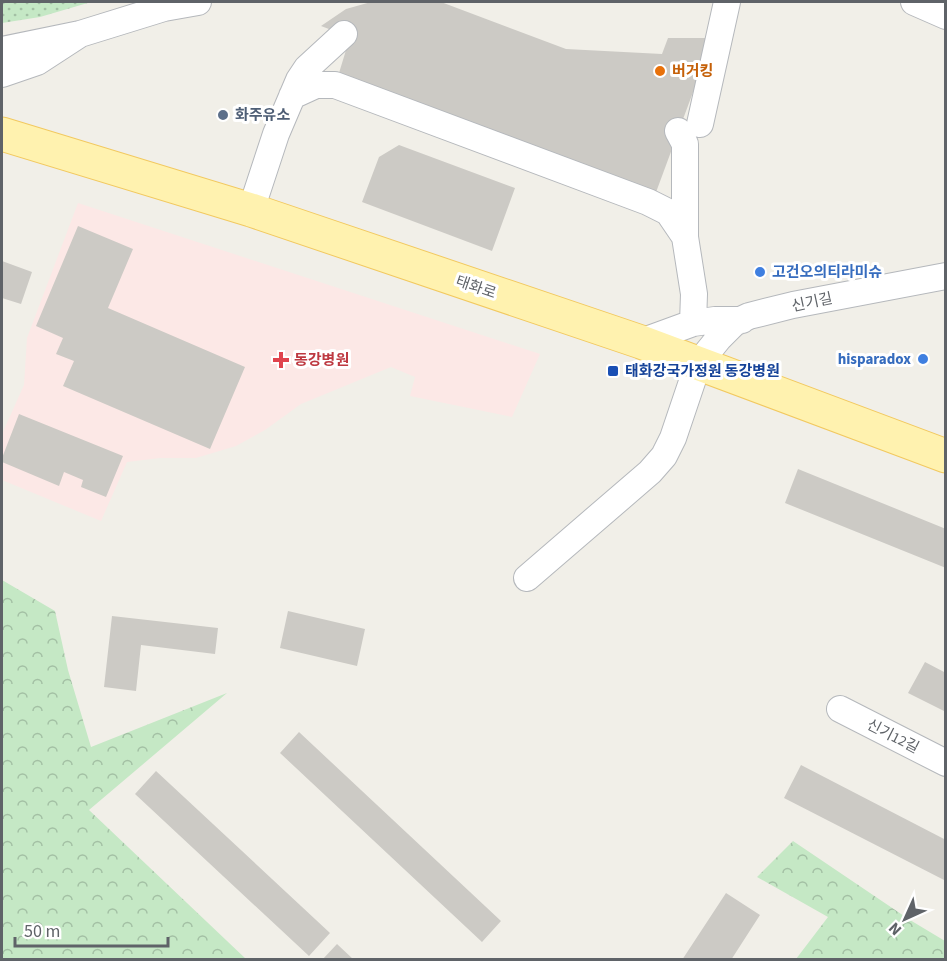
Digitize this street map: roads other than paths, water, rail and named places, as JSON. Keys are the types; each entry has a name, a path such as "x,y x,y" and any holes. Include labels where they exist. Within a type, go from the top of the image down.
{"main road":[{"name":"태화로","path":"2,134 251,210 641,342 945,456"}],"street":[{"path":"2,50 80,34 164,8 198,2"},
{"path":"693,322 694,294 685,237 685,144 727,2"},
{"path":"914,2 945,16"},
{"path":"2,74 37,62 80,34"},
{"path":"251,210 276,134 292,96 307,68 344,34"},
{"path":"292,96 316,85 335,85 648,202 668,212 685,237"},
{"name":"신기길","path":"698,364 719,338 734,324 749,316 793,305 945,276"},
{"path":"641,342 693,322 741,320"},
{"path":"527,578 650,472 664,456 673,438 698,364"},
{"name":"신기12길","path":"840,709 945,763"}],"place":[{"name":"버거킹","path":"660,71"},
{"name":"화주유소","path":"223,115"},
{"name":"고건오의티라미슈","path":"760,272"},
{"name":"hisparadox","path":"923,359"},
{"name":"동강병원","path":"281,360"},
{"name":"태화강국가정원 동강병원","path":"613,371"}]}
